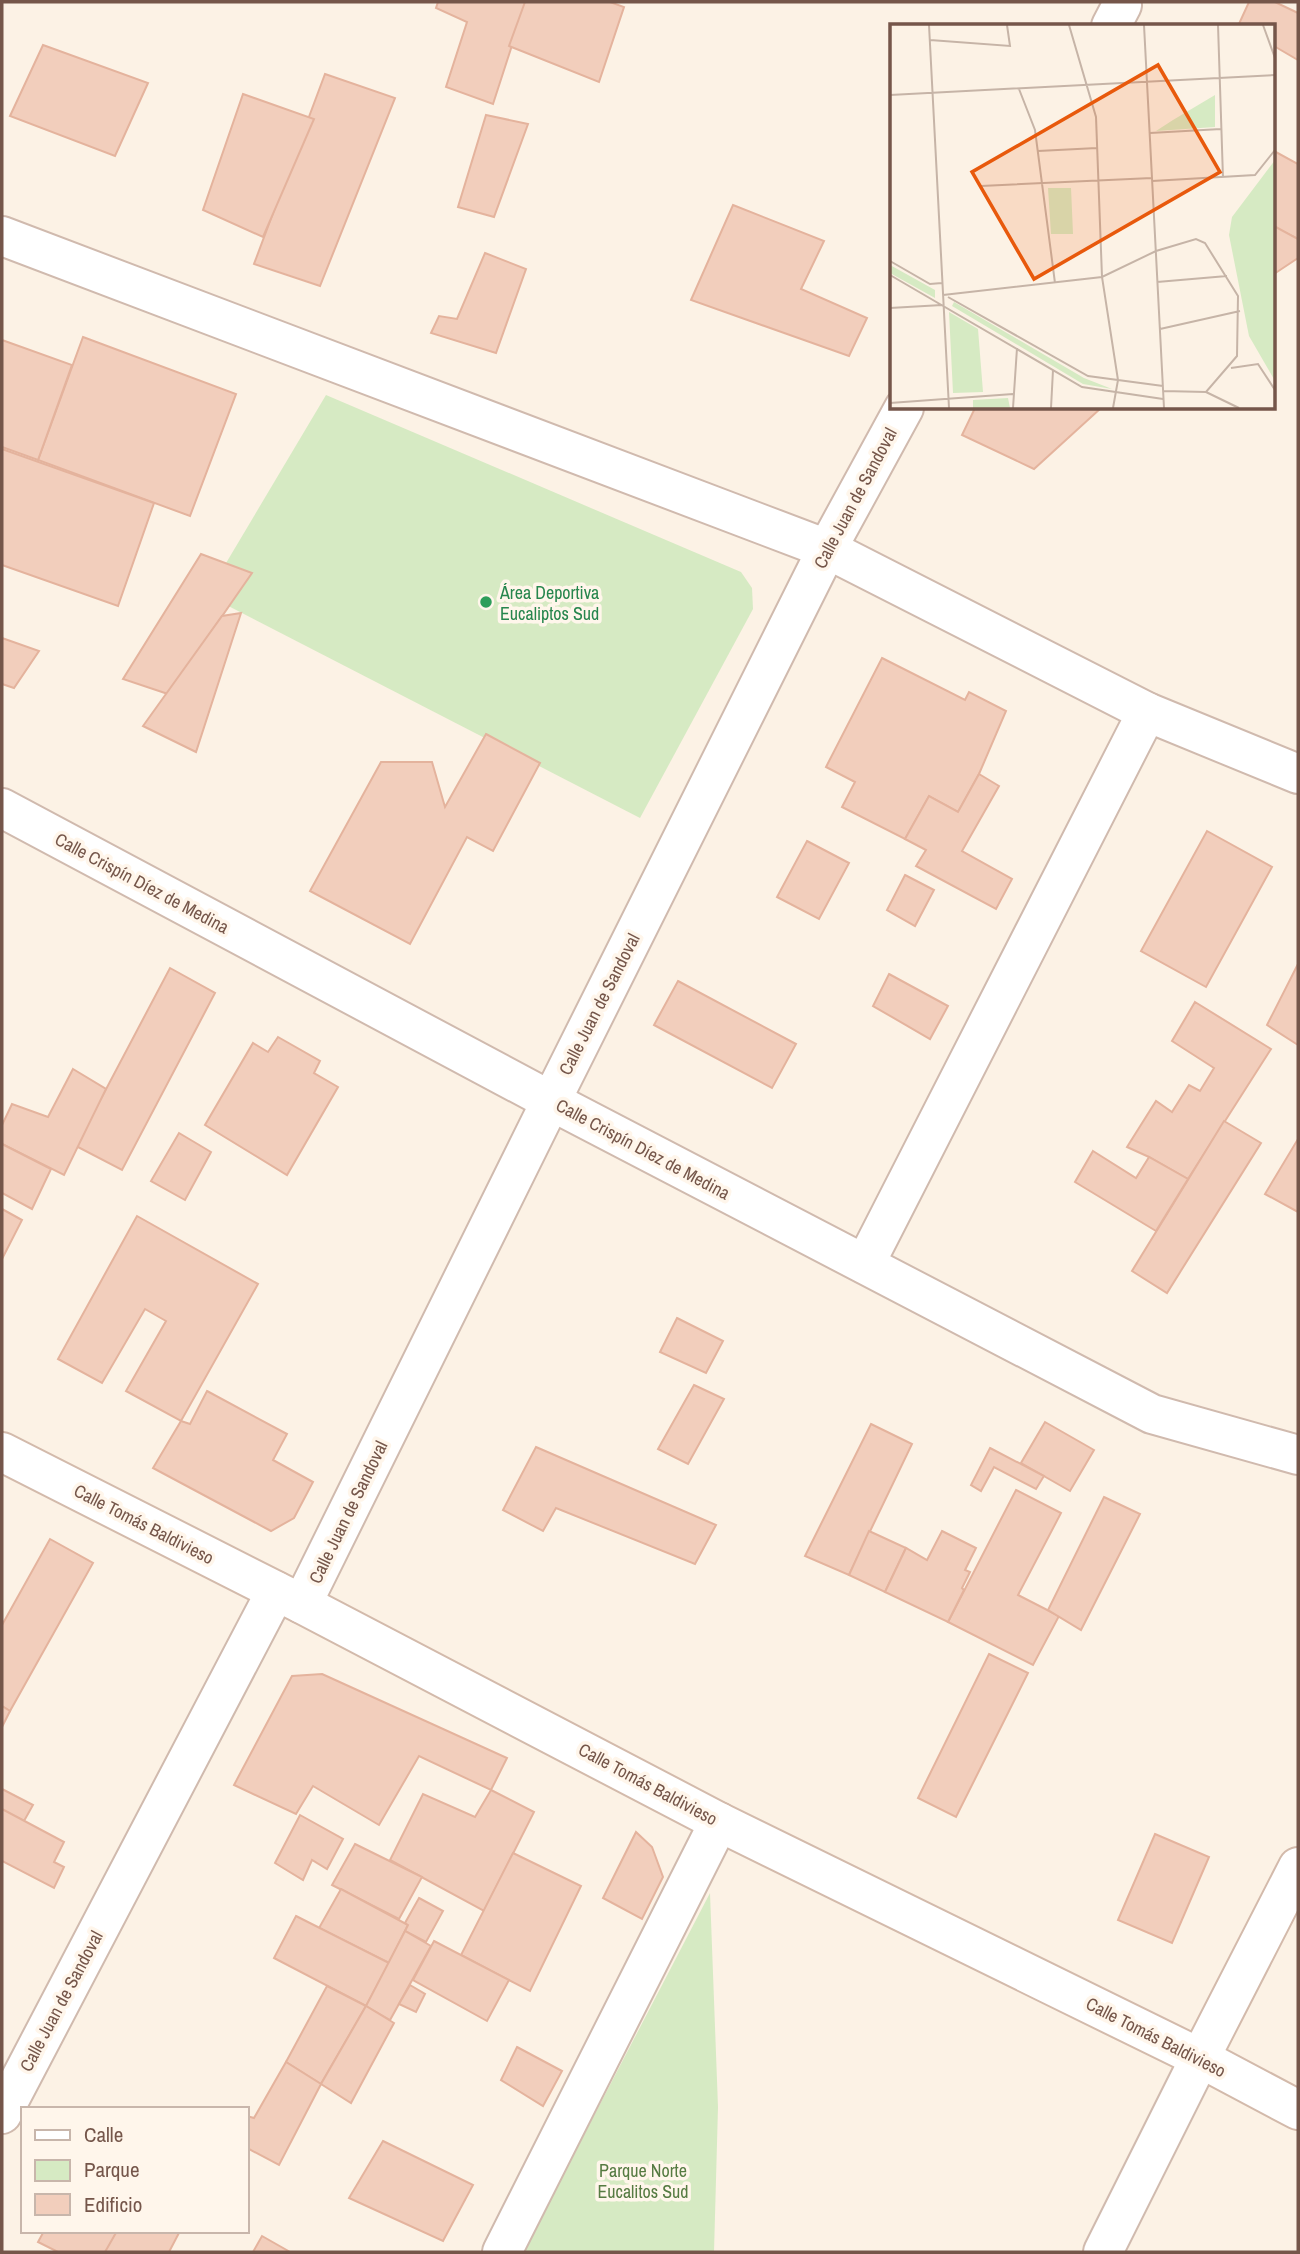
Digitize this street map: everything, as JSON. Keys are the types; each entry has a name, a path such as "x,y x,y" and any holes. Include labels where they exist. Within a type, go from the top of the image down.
{"street":[{"path":"2,236 827,549 1147,712 1298,774"},
{"name":"Calle Juan de Sandoval","path":"2,2114 289,1598 551,1101 827,549 903,410"},
{"path":"865,1265 1147,712"},
{"name":"Calle Crispín Díez de Medina","path":"2,808 551,1101 1152,1415 1298,1455"},
{"name":"Calle Tomás Baldivieso","path":"2,1452 719,1822 1298,2110"},
{"path":"502,2252 719,1822"},
{"path":"1103,2252 1298,1867"}],"green space":[{"name":"Área Deportiva Eucaliptos Sud","path":"326,395 741,572 752,588 753,609 640,818 207,595"},
{"name":"Parque Norte Eucalitos Sud","path":"710,1893 718,2107 714,2252 523,2252"}],"building":[{"path":"438,2 526,2 493,104 446,87 467,22 436,8"},
{"path":"525,2 610,2 624,7 599,82 509,46"},
{"path":"1249,2 1275,2 1298,13 1298,60 1276,47 1276,24 1239,24"},
{"path":"43,45 148,83 115,156 10,116"},
{"path":"325,74 395,98 320,286 254,264"},
{"path":"243,94 314,119 263,237 203,210"},
{"path":"486,115 528,124 494,217 458,207"},
{"path":"1276,152 1298,164 1298,239 1276,228"},
{"path":"733,205 824,241 801,289 867,318 849,356 691,300"},
{"path":"1276,227 1298,239 1298,258 1276,273"},
{"path":"485,253 526,269 496,353 431,333 439,316 457,319"},
{"path":"83,337 236,394 190,516 38,460"},
{"path":"2,340 72,365 38,460 2,447"},
{"path":"974,410 1099,410 1034,469 962,435"},
{"path":"2,449 154,503 118,606 2,565"},
{"path":"201,554 252,573 168,694 123,679"},
{"path":"241,613 196,752 143,726 222,616"},
{"path":"2,638 39,651 14,688 2,684"},
{"path":"882,658 965,700 969,692 1006,711 979,774 958,812 929,796 905,839 842,807 855,782 826,767"},
{"path":"486,734 540,763 493,851 467,837 410,944 310,891 381,762 432,762 445,807"},
{"path":"979,774 999,786 962,851 1012,879 996,909 916,866 926,850 905,839 929,796 958,812"},
{"path":"1207,831 1272,867 1206,987 1141,951"},
{"path":"807,841 849,863 819,919 777,897"},
{"path":"905,875 934,890 915,926 887,910"},
{"path":"1298,964 1298,1045 1267,1025"},
{"path":"170,968 215,993 122,1170 76,1146"},
{"path":"889,974 948,1006 930,1039 873,1006"},
{"path":"678,981 796,1044 772,1088 654,1025"},
{"path":"1195,1002 1271,1049 1188,1179 1127,1147 1156,1101 1172,1112 1189,1085 1200,1091 1214,1068 1172,1041"},
{"path":"278,1037 320,1061 314,1073 338,1087 287,1175 205,1125 253,1043 268,1052"},
{"path":"73,1069 106,1089 64,1175 2,1144 2,1125 12,1104 48,1117"},
{"path":"1224,1121 1261,1143 1167,1293 1132,1271"},
{"path":"179,1133 211,1152 185,1200 151,1181"},
{"path":"1298,1139 1298,1212 1265,1194"},
{"path":"2,1144 51,1169 32,1209 2,1193"},
{"path":"1093,1151 1136,1178 1149,1157 1188,1179 1156,1231 1075,1182"},
{"path":"2,1209 22,1220 2,1259"},
{"path":"137,1216 258,1284 181,1421 126,1391 166,1321 145,1309 102,1383 58,1359"},
{"path":"677,1318 723,1341 706,1373 660,1352"},
{"path":"694,1385 724,1399 688,1464 658,1449"},
{"path":"207,1391 287,1434 273,1460 313,1482 294,1518 271,1531 153,1468 181,1421 190,1424"},
{"path":"1045,1422 1094,1450 1070,1491 1021,1463"},
{"path":"871,1424 912,1444 849,1575 805,1556"},
{"path":"536,1447 716,1525 695,1564 556,1508 543,1531 503,1510"},
{"path":"990,1448 1044,1476 1036,1489 994,1467 981,1491 971,1485"},
{"path":"1016,1490 1061,1513 1018,1595 1059,1616 1033,1665 948,1622"},
{"path":"1104,1497 1140,1514 1081,1630 1048,1610"},
{"path":"869,1531 906,1548 885,1592 849,1575"},
{"path":"942,1531 976,1548 965,1570 970,1572 962,1588 964,1590 948,1622 885,1592 906,1548 927,1560"},
{"path":"50,1539 93,1563 10,1711 2,1706 2,1625"},
{"path":"989,1654 1028,1673 956,1817 918,1798"},
{"path":"322,1674 507,1758 491,1790 419,1756 379,1825 313,1786 296,1814 234,1785 292,1676"},
{"path":"2,1706 10,1711 2,1727"},
{"path":"2,1789 33,1805 24,1821 2,1810"},
{"path":"491,1790 534,1812 484,1911 390,1860 423,1794 475,1817"},
{"path":"2,1809 64,1842 54,1862 64,1867 54,1888 2,1861"},
{"path":"300,1815 343,1839 327,1869 312,1860 303,1880 275,1863"},
{"path":"636,1832 652,1847 663,1877 642,1919 603,1898"},
{"path":"1155,1834 1209,1857 1172,1943 1118,1920"},
{"path":"355,1844 422,1877 399,1919 332,1885"},
{"path":"513,1853 581,1886 530,1991 461,1955"},
{"path":"341,1889 408,1925 389,1963 319,1928"},
{"path":"419,1898 443,1911 426,1942 405,1931 408,1925 405,1923"},
{"path":"296,1916 389,1963 366,2006 274,1958"},
{"path":"405,1931 431,1946 390,2020 366,2006"},
{"path":"434,1941 509,1980 487,2021 413,1980"},
{"path":"410,1985 425,1994 416,2012 399,2004"},
{"path":"327,1986 366,2006 321,2084 286,2062"},
{"path":"366,2006 394,2023 351,2103 321,2084"},
{"path":"517,2047 562,2071 543,2106 501,2080"},
{"path":"286,2062 321,2084 279,2165 248,2149 248,2116 254,2118"},
{"path":"383,2141 473,2185 443,2241 349,2198"},
{"path":"43,2233 116,2233 107,2252 58,2252 38,2242"},
{"path":"116,2233 179,2233 169,2252 105,2252"},
{"path":"262,2236 290,2252 253,2252"}],"place":[{"name":"Área Deportiva Eucaliptos Sud","path":"486,602"}]}
